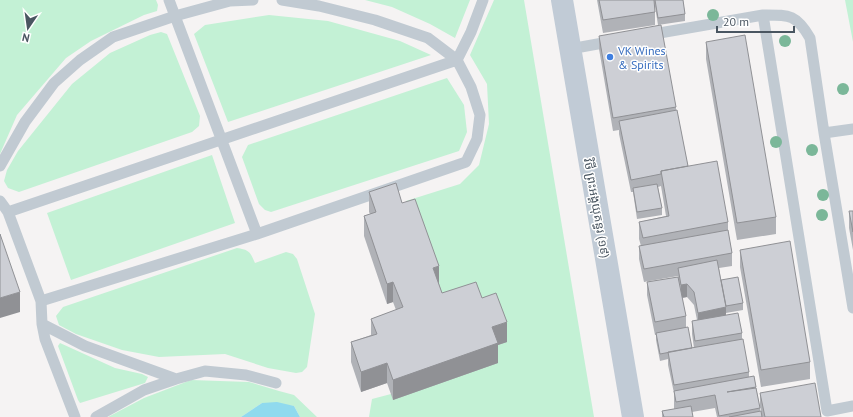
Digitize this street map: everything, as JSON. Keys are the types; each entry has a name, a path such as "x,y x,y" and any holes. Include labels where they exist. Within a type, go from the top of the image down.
{"street":[{"name":"វិថី ព្រះអង្គយុគន្ធរ (១៩)","path":"562,0 633,417"}],"lane":[{"path":"169,0 257,234"},
{"path":"0,166 25,122 54,83 80,60 113,37 175,16 230,1 253,0"},
{"path":"41,300 257,234 466,162 477,139 480,116 471,88 457,60 428,38 375,20 319,6 282,0"},
{"path":"8,212 457,60 471,32 483,0"},
{"path":"638,36 763,15 779,15 793,18 804,27 810,38 853,308"},
{"path":"763,15 827,411 853,406"},
{"path":"570,49 622,39"},
{"path":"824,133 853,129"},
{"path":"0,200 8,212 41,300 42,324 45,339 75,417"},
{"path":"42,324 85,346 176,380"},
{"path":"96,417 144,390 206,371 246,375 276,383"}],"green space":[{"path":"0,0 156,0 158,5 157,11 144,15 91,41 66,58 17,115 0,154"},
{"path":"365,0 470,0 455,38 430,24 392,7"},
{"path":"494,0 524,0 594,417 369,417 372,399 391,394 442,313 406,201 460,184 479,165 489,124 487,84 470,55"},
{"path":"845,0 853,0 853,42"},
{"path":"269,15 328,21 400,41 431,55 228,122 194,34 205,25"},
{"path":"161,32 167,34 200,116 199,126 192,132 19,192 8,188 4,181 7,170 18,151 72,84 110,53 150,35"},
{"path":"447,78 464,105 467,132 459,151 271,212 265,210 259,204 242,157 248,145"},
{"path":"212,155 235,223 71,280 47,213"},
{"path":"237,248 249,252 255,263 286,252 293,254 297,259 315,314 307,367 302,372 296,373 268,368 225,354 159,357 122,350 76,334 59,325 56,316 63,307"},
{"path":"60,343 115,368 142,374 148,377 145,383 80,403 58,346"},
{"path":"191,380 249,382 294,395 317,417 300,417 294,406 262,403 241,417 108,417 144,398"}],"water":[{"path":"277,402 294,406 300,417 241,417 262,403"}],"building":[{"path":"599,0 654,0 655,12 603,20"},
{"path":"655,0 683,0 685,14 658,18"},
{"path":"661,25 676,107 613,118 599,36"},
{"path":"745,35 776,217 737,223 706,42"},
{"path":"677,110 688,166 661,171 661,174 631,180 619,121"},
{"path":"717,161 728,222 643,238 639,222 669,216 661,171"},
{"path":"396,183 402,203 415,199 439,266 433,268 442,293 476,282 482,298 496,293 507,322 492,327 498,343 393,380 387,363 361,372 351,342 377,334 371,319 403,307 393,282 387,284 364,216 376,212 369,192"},
{"path":"657,184 662,208 637,212 633,188"},
{"path":"849,211 853,211 853,232"},
{"path":"728,230 732,253 644,269 639,246"},
{"path":"0,234 20,292 0,298"},
{"path":"790,241 810,362 761,370 740,250"},
{"path":"717,260 726,307 698,313 694,292 687,284 681,285 678,268"},
{"path":"678,277 686,316 655,322 647,282"},
{"path":"738,277 743,303 726,306 721,280"},
{"path":"738,313 742,333 695,341 692,321"},
{"path":"688,327 692,348 660,354 656,333"},
{"path":"743,339 749,372 674,385 668,352"},
{"path":"754,376 756,387 727,392 756,388 760,408 719,416 715,395 676,402 674,391"},
{"path":"815,383 821,417 765,417 760,393"},
{"path":"691,406 693,417 664,417 662,411"},
{"path":"761,411 762,417 729,417"}],"place":[{"name":"VK Wines & Spirits","path":"610,57"}]}
